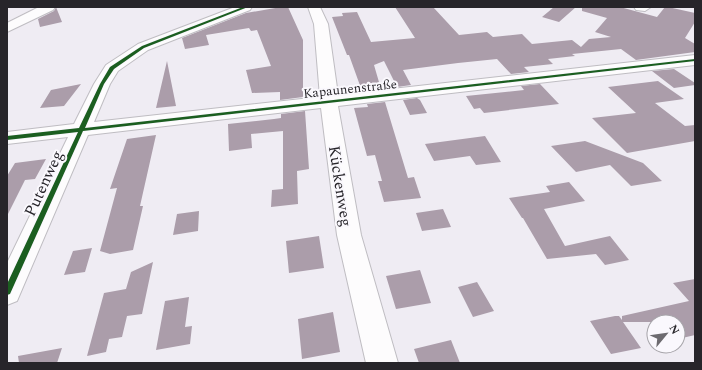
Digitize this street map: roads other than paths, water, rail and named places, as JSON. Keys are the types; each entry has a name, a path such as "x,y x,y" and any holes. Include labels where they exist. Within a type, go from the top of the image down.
{"street":[{"path":"7,28 49,7"},
{"name":"Putenweg","path":"7,292 83,130 102,84 112,68 127,56 142,47 246,7"},
{"path":"640,7 645,7"},
{"name":"Kückenweg","path":"320,8 330,87 329,102 349,235 382,363"},
{"name":"Kapaunenstraße","path":"7,138 695,60"}]}
